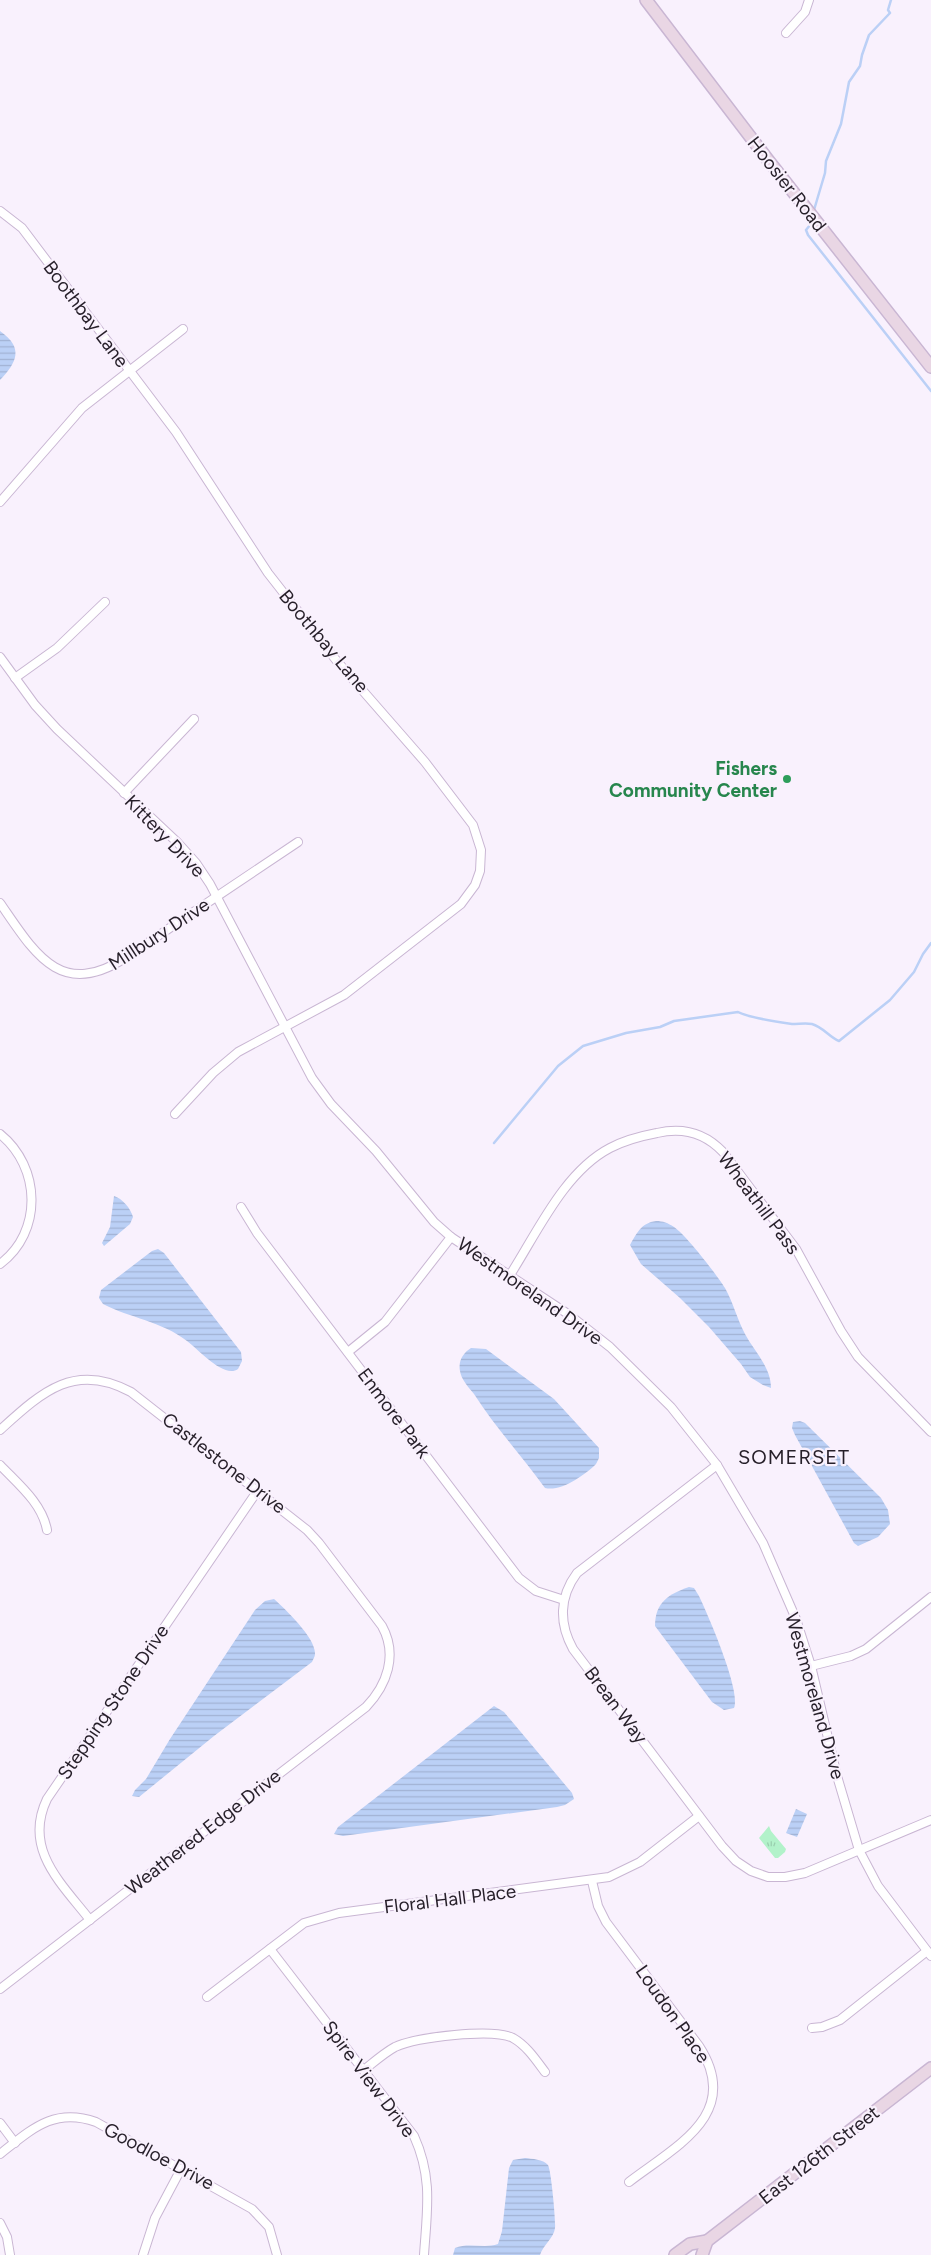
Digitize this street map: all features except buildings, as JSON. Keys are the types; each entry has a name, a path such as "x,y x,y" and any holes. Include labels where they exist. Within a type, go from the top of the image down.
{"street":[{"name":"Hoosier Road","path":"646,0 768,160 931,367"},
{"path":"786,33 805,12 809,0"},
{"name":"Boothbay Lane","path":"0,212 22,228 176,432 263,567 336,660 425,762 473,825 480,841 482,857 480,871 472,891 461,904 344,995 249,1045 225,1062 175,1114"},
{"path":"0,502 82,408 183,329"},
{"path":"14,678 60,645 104,602"},
{"name":"Kittery Drive","path":"0,657 35,705 57,729 185,851 206,877 307,1071 322,1093"},
{"path":"124,793 194,719"},
{"name":"Millbury Drive","path":"0,904 40,957 58,969 85,974 105,970 298,842"},
{"name":"Westmoreland Drive","path":"322,1093 376,1151 426,1213 451,1237 584,1326 623,1359 671,1407 717,1465 738,1498 768,1553 796,1619 811,1666 858,1850 878,1886 929,1954"},
{"name":"Wheathill Pass","path":"510,1275 566,1186 595,1157 619,1144 647,1135 676,1130 698,1134 709,1140 723,1152 791,1241 844,1336 862,1362 931,1432"},
{"path":"0,1134 14,1147 25,1165 31,1182 32,1197 28,1226 22,1239 11,1254 0,1264"},
{"name":"Enmore Park","path":"241,1207 257,1233 519,1578 536,1591 564,1600"},
{"path":"348,1352 385,1322 451,1237"},
{"name":"Castlestone Drive","path":"0,1430 36,1398 52,1388 80,1380 109,1382 123,1388 138,1397 258,1490 311,1534 366,1603 385,1631 388,1642 389,1662"},
{"path":"0,1465 35,1502 43,1516 47,1530"},
{"name":"Brean Way","path":"717,1465 584,1566 572,1580 564,1600 564,1630 573,1650 736,1861 751,1871 768,1877 794,1876 931,1820"},
{"name":"Stepping Stone Drive","path":"90,1920 43,1856 38,1831 44,1806 258,1490"},
{"path":"811,1666 851,1656 866,1650 931,1597"},
{"name":"Weathered Edge Drive","path":"0,1989 366,1707 382,1687 389,1662"},
{"name":"Floral Hall Place","path":"207,1997 304,1923 330,1914 592,1881 618,1874 633,1866 700,1816"},
{"name":"Loudon Place","path":"592,1881 598,1906 606,1922 699,2046 709,2063 713,2078 711,2103 704,2119 689,2135 629,2182"},
{"name":"Spire View Drive","path":"270,1949 410,2131 422,2156 428,2184 424,2255"},
{"path":"812,2028 822,2027 840,2020 929,1954"},
{"path":"364,2070 389,2050 404,2044 487,2033 507,2036 520,2043 545,2072"},
{"name":"East 126th Street","path":"702,2255 708,2242 931,2068"},
{"name":"Goodloe Drive","path":"0,2154 50,2120 75,2116 104,2126 239,2200 259,2214 269,2227 278,2255"},
{"path":"0,2124 15,2143"},
{"path":"144,2255 155,2218 181,2169"},
{"path":"0,2223 7,2237 10,2255"},
{"name":"East 126th Street","path":"675,2255 690,2244 708,2242"}],"green space":[{"path":"769,1826 786,1849 778,1858 775,1858 759,1838"}],"water":[{"path":"0,331 13,343 15,355 11,367 0,380"},
{"path":"114,1196 126,1204 133,1217 130,1224 104,1246 102,1243 110,1227"},
{"path":"656,1221 668,1223 679,1231 721,1282 728,1293 745,1334 765,1366 771,1388 750,1377 709,1327 680,1298 641,1264 630,1245 643,1226"},
{"path":"158,1249 164,1253 241,1352 242,1361 238,1369 232,1371 219,1367 177,1334 156,1324 113,1309 103,1304 99,1298 101,1290 152,1251"},
{"path":"471,1348 486,1349 554,1399 599,1448 599,1458 596,1464 586,1473 565,1485 551,1489 545,1488 462,1377 460,1361 463,1355"},
{"path":"800,1421 805,1423 881,1498 888,1510 890,1524 878,1537 858,1546 854,1543 795,1435 792,1428 793,1422"},
{"path":"689,1587 694,1588 699,1596 722,1653 733,1686 734,1708 724,1710 712,1702 655,1626 660,1605 664,1600"},
{"path":"274,1599 299,1624 311,1640 315,1654 312,1662 214,1736 139,1797 132,1796 146,1779 170,1739 255,1610 265,1601"},
{"path":"494,1706 504,1712 572,1793 574,1799 565,1805 557,1807 343,1836 334,1834 338,1827"},
{"path":"796,1809 807,1814 797,1837 786,1833"},
{"path":"525,2158 546,2163 550,2176 555,2228 553,2235 540,2255 453,2255 455,2248 460,2246 498,2244 502,2231 509,2168 513,2160"}],"waterway":[{"path":"814,210 825,173 826,161 841,124 849,82 860,66 869,35 890,13 888,10 891,0"},
{"path":"810,225 806,230 808,235 931,391"},
{"path":"494,1143 558,1066 583,1046 626,1033 660,1027 674,1021 738,1012 779,1022 812,1024 839,1041 890,1000 914,972 931,943"}],"place":[{"name":"Fishers Community Center","path":"787,779"}],"district":[{"name":"SOMERSET","path":"794,1457"}]}
